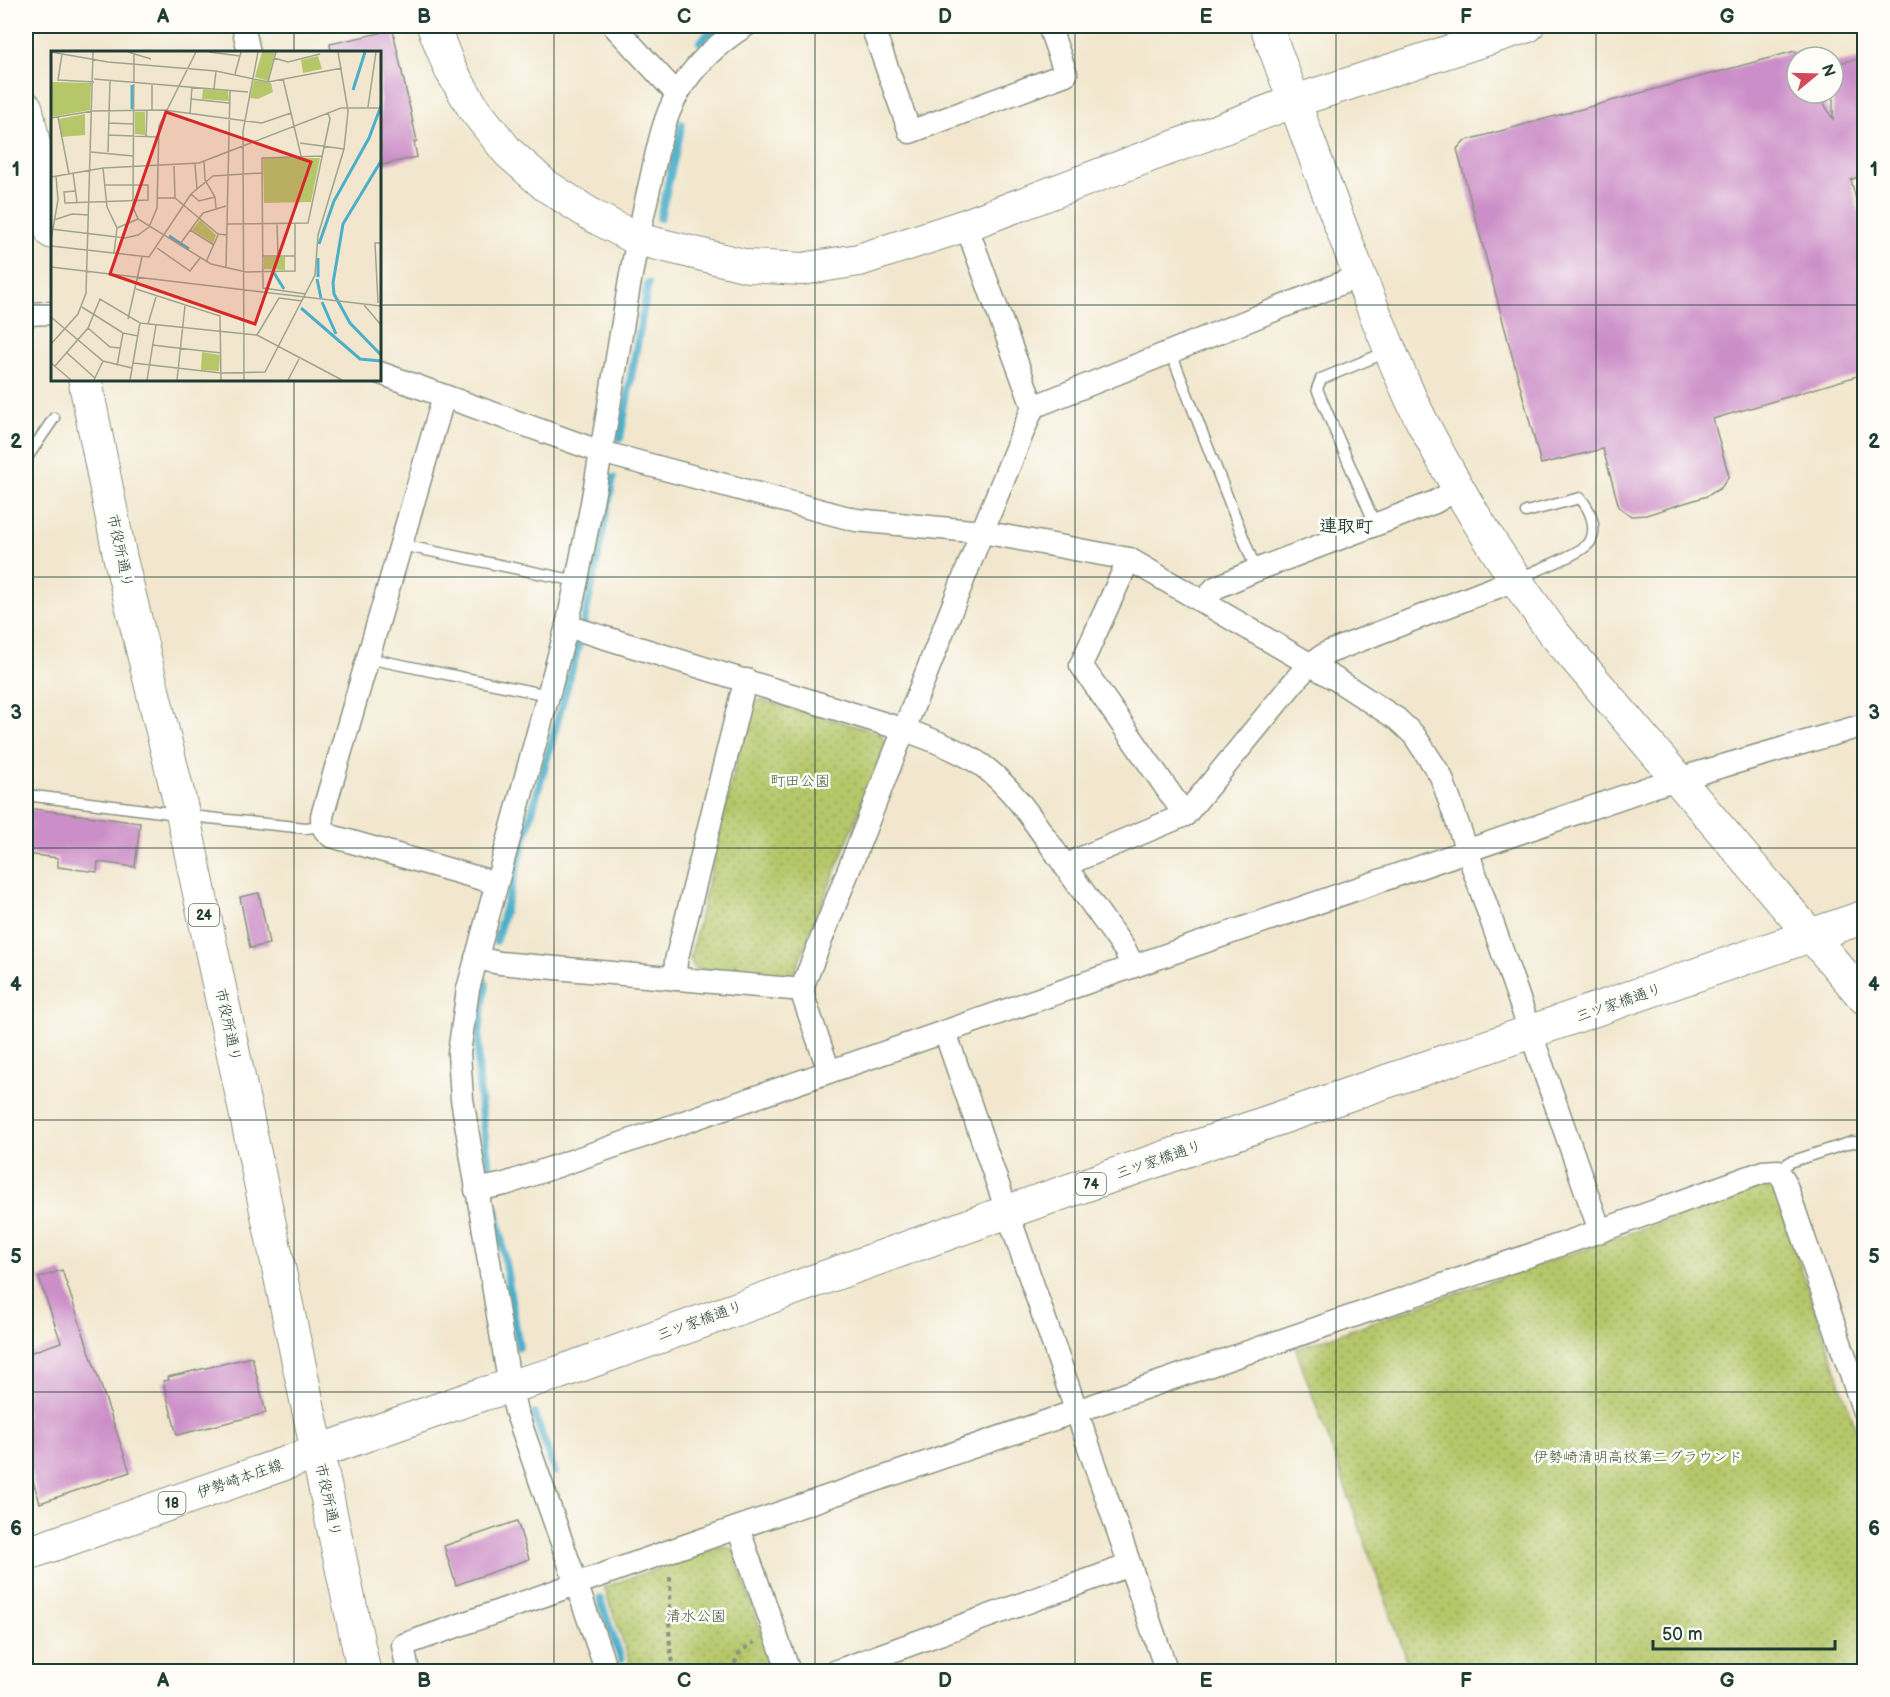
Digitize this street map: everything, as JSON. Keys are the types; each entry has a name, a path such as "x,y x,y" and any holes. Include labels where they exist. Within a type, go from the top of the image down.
{"main road":[{"path":"26,108 51,227"},
{"name":"市役所通り","path":"85,381 120,557 183,815 364,1671"},
{"name":"三ツ家橋通り","path":"318,1451 558,1373 1007,1212 1864,917"},
{"name":"伊勢崎本庄線","path":"26,1554 318,1451"}],"street":[{"path":"243,26 249,51"},
{"path":"433,26 450,69 474,109 508,152 545,185 594,216 637,239 748,266 801,269 859,260 966,225 1295,100 1528,26"},
{"path":"614,26 677,94"},
{"path":"607,1671 516,1412 510,1387 462,1099 459,1053 463,1016 476,958 567,626 577,581 637,239 662,132 677,94 694,69 726,38 745,26"},
{"path":"872,26 910,132 1066,75 1049,26"},
{"path":"1266,26 1359,276 1426,430 1458,489 1515,580 1552,631 1864,998"},
{"path":"829,1071 802,990 1033,407 966,225"},
{"path":"1033,407 1359,276"},
{"path":"26,314 51,313"},
{"path":"381,373 601,452 856,519 982,532 1129,559 1310,664 1398,719 1414,735 1441,776 1600,1231"},
{"path":"444,396 322,816 322,826 331,836 496,883"},
{"path":"1204,602 1215,588 1256,570 1435,502 1458,489"},
{"path":"1129,559 1081,665 1185,815"},
{"path":"1066,867 1079,859 1185,815 1310,664 1327,653 1515,580"},
{"path":"567,626 905,730 956,751 993,774 1020,802 1125,950 1133,966"},
{"path":"675,979 676,961 747,680"},
{"path":"476,1190 505,1184 1677,779 1864,725"},
{"path":"476,958 500,963 802,990"},
{"path":"945,1032 1167,1671"},
{"path":"408,1671 403,1646 1600,1231 1763,1172 1778,1171 1784,1180 1864,1412"},
{"path":"738,1528 789,1671"},
{"path":"834,1671 1131,1565"}],"lane":[{"path":"1375,524 1317,389 1321,379 1390,350"},
{"path":"1171,352 1256,570"},
{"path":"26,459 54,418"},
{"path":"1515,580 1537,568 1574,554 1589,543 1593,530 1588,506 1580,498 1526,512"},
{"path":"401,545 577,581"},
{"path":"368,658 548,695"},
{"path":"26,795 306,828 322,826"},
{"path":"1778,1171 1790,1162 1852,1142 1864,1143"}],"path":[{"path":"670,1576 671,1615 668,1638 670,1654 676,1671"},
{"path":"731,1671 739,1654 754,1642"}],"green space":[{"name":"町田公園","path":"761,700 880,733 886,744 795,971 783,977 695,969 690,959 750,703"},
{"name":"伊勢崎清明高校第二グラウンド","path":"1766,1186 1775,1191 1864,1453 1864,1671 1411,1671 1296,1349"},
{"name":"清水公園","path":"723,1546 733,1549 775,1671 633,1671 604,1587"}],"building":[{"path":"380,26 392,26 417,141 414,142 417,157 382,165 381,51 331,51 330,44 380,33"},
{"path":"1785,54 1785,105 1825,105 1833,119 1833,105 1845,105 1845,62 1858,59 1864,65 1864,174 1851,180 1864,230 1864,374 1713,419 1729,476 1721,488 1707,496 1646,515 1631,516 1619,507 1603,449 1541,464 1457,149 1464,141"},
{"path":"26,808 140,823 135,867 98,862 97,872 58,867 58,858 26,854"},
{"path":"259,893 269,944 250,948 240,897"},
{"path":"62,1270 130,1472 40,1503 26,1459 26,1354 61,1342 39,1278"},
{"path":"252,1357 266,1413 177,1435 163,1381 169,1380 168,1377"},
{"path":"517,1521 529,1559 456,1585 444,1546"}],"waterway":[{"path":"700,42 717,26"},
{"path":"660,218 682,124"},
{"path":"620,438 648,284"},
{"path":"496,941 578,647 613,478"},
{"path":"486,984 479,1032 478,1076 489,1168"},
{"path":"496,1208 519,1347"},
{"path":"534,1414 555,1472"},
{"path":"600,1599 621,1659"}],"district":[{"name":"連取町","path":"1346,526"}]}
